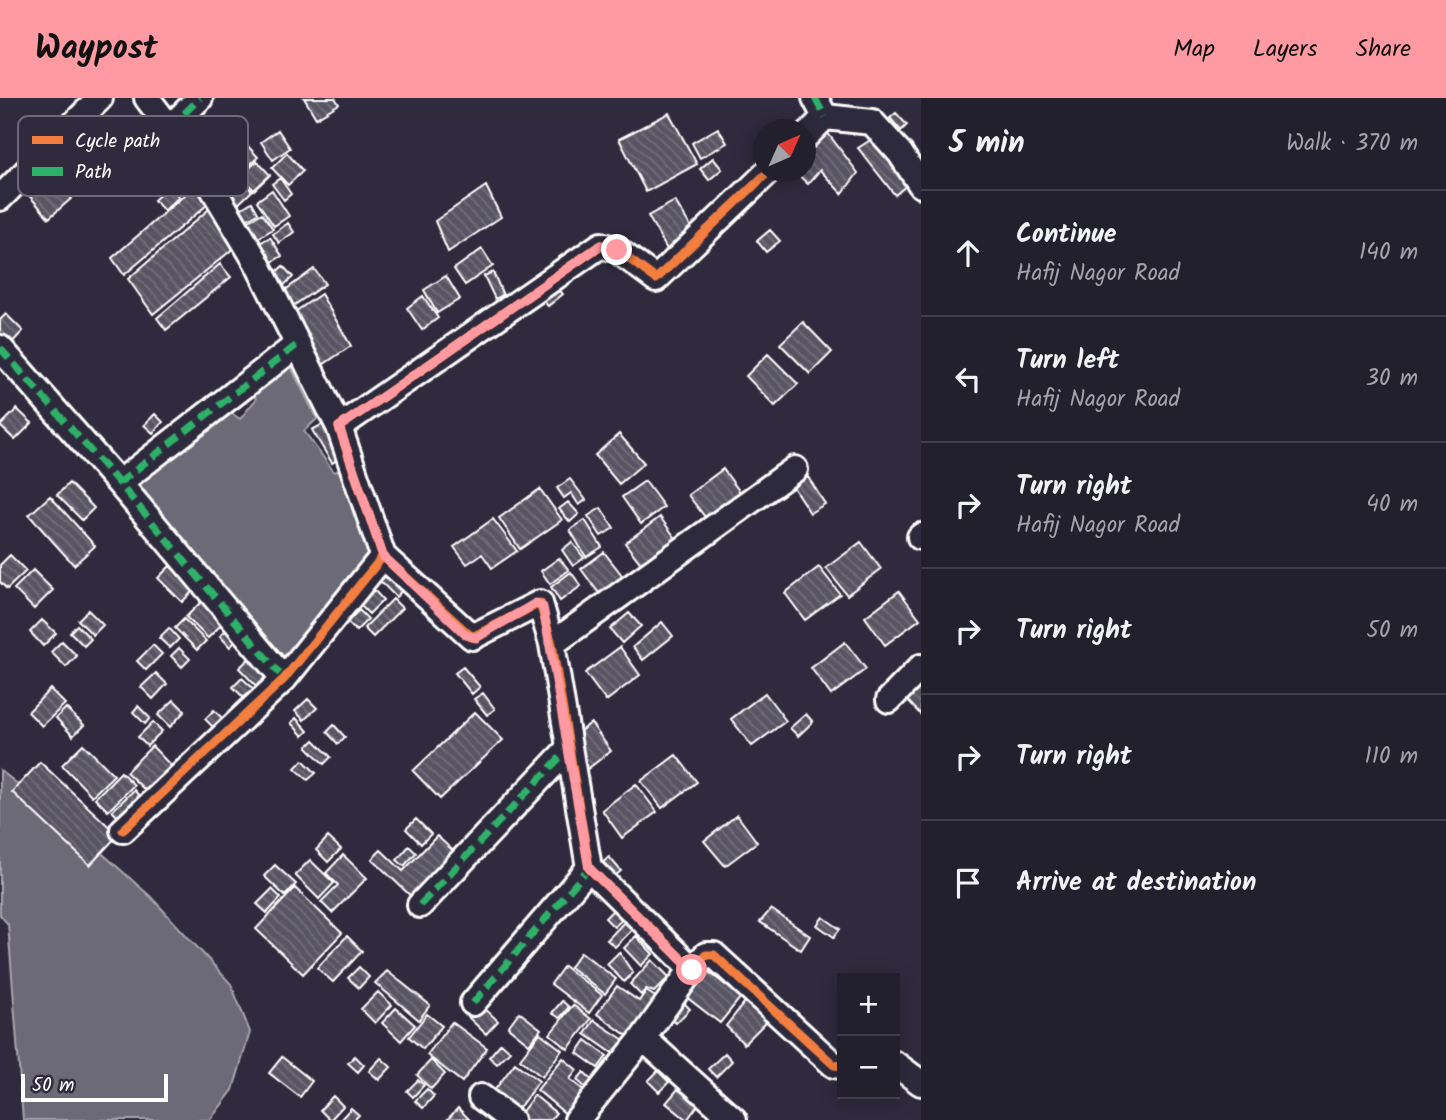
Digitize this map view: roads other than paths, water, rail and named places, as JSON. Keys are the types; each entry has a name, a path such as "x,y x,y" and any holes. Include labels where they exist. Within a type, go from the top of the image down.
{"street":[{"path":"82,116 100,98"},
{"path":"147,98 160,116"},
{"path":"181,116 200,98"},
{"path":"820,107 872,122 900,153 921,185"},
{"path":"0,198 18,180"},
{"path":"339,427 601,245 617,250 656,279 758,182"},
{"path":"217,196 256,261 339,427 383,556 466,635 476,638 536,603 543,607 552,645 589,868 692,970"},
{"path":"119,483 298,344"},
{"path":"0,348 119,483 284,679"},
{"path":"552,645 795,469"},
{"path":"123,830 284,679 383,556"},
{"path":"888,700 921,667"},
{"path":"420,905 568,749"},
{"path":"473,1003 589,868"},
{"path":"577,1120 706,955 714,955 837,1065"},
{"path":"643,1038 734,1120"},
{"path":"900,1068 921,1083"},
{"path":"481,1097 511,1120"}]}
